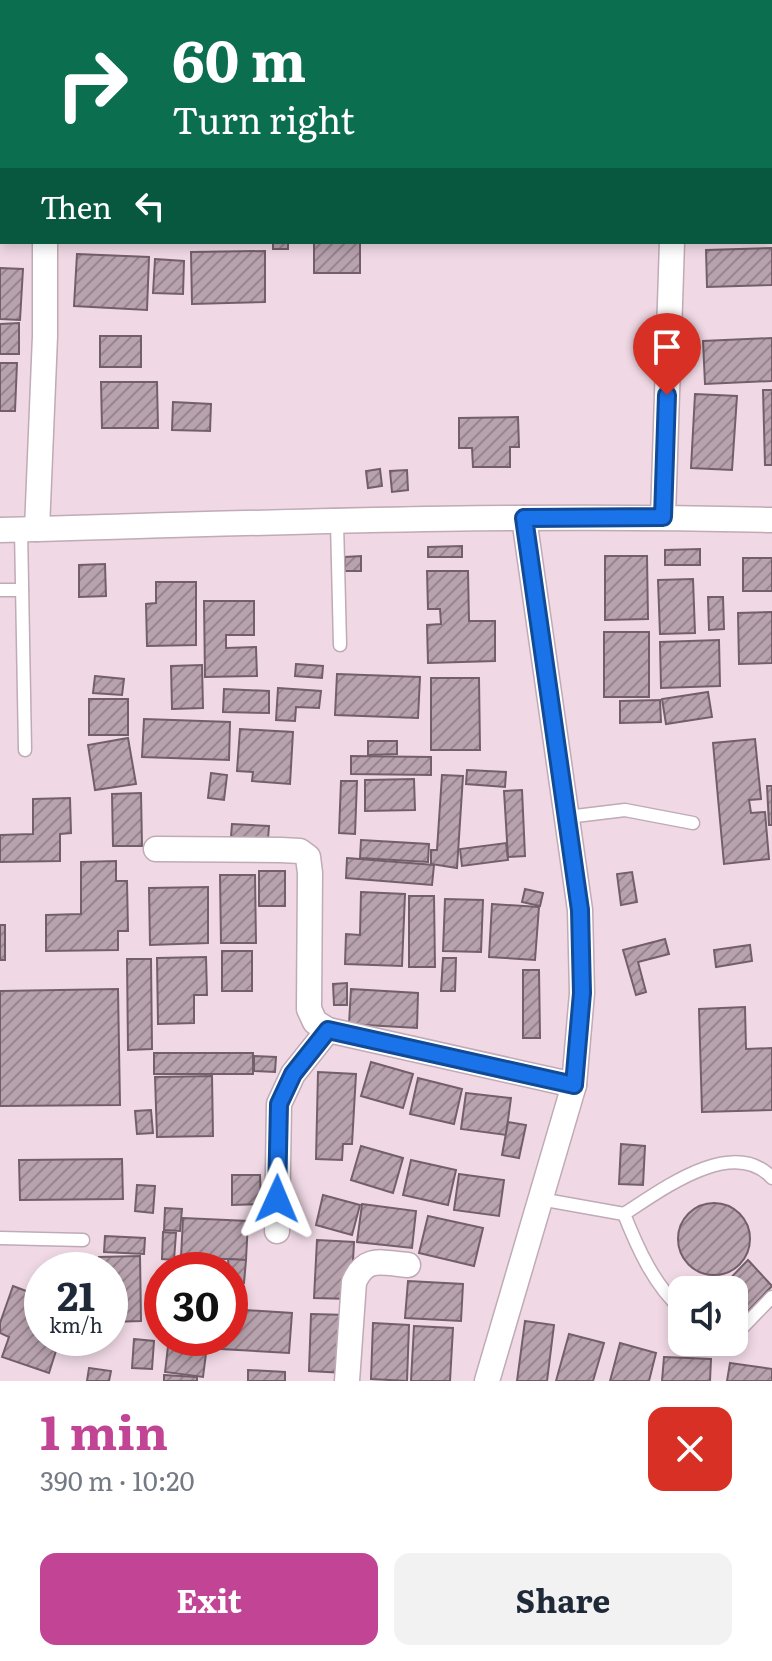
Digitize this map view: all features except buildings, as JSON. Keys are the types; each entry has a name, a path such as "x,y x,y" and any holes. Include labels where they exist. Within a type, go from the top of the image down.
{"street":[{"path":"45,244 45,336 19,529 524,518 772,520"},
{"path":"663,517 672,244"},
{"path":"487,1381 574,1085 582,993 580,910 524,518"},
{"path":"156,849 300,851 308,857 309,1009 315,1022 328,1030 574,1085"},
{"path":"277,1231 279,1104 293,1074 328,1030"},
{"path":"347,1381 354,1282 360,1269 372,1263 408,1265"}],"lane":[{"path":"337,522 340,645"},
{"path":"19,529 25,750"},
{"path":"0,590 22,590"},
{"path":"567,817 625,810 693,823"},
{"path":"540,1199 624,1214 683,1176 713,1165 740,1163 762,1168 772,1178"},
{"path":"624,1214 637,1246 668,1294"},
{"path":"0,1238 83,1240"},
{"path":"748,1322 772,1297"}],"route":[{"path":"277,1199 279,1104 293,1074 328,1030 574,1085 582,993 580,910 524,518 663,517 667,395"}]}
